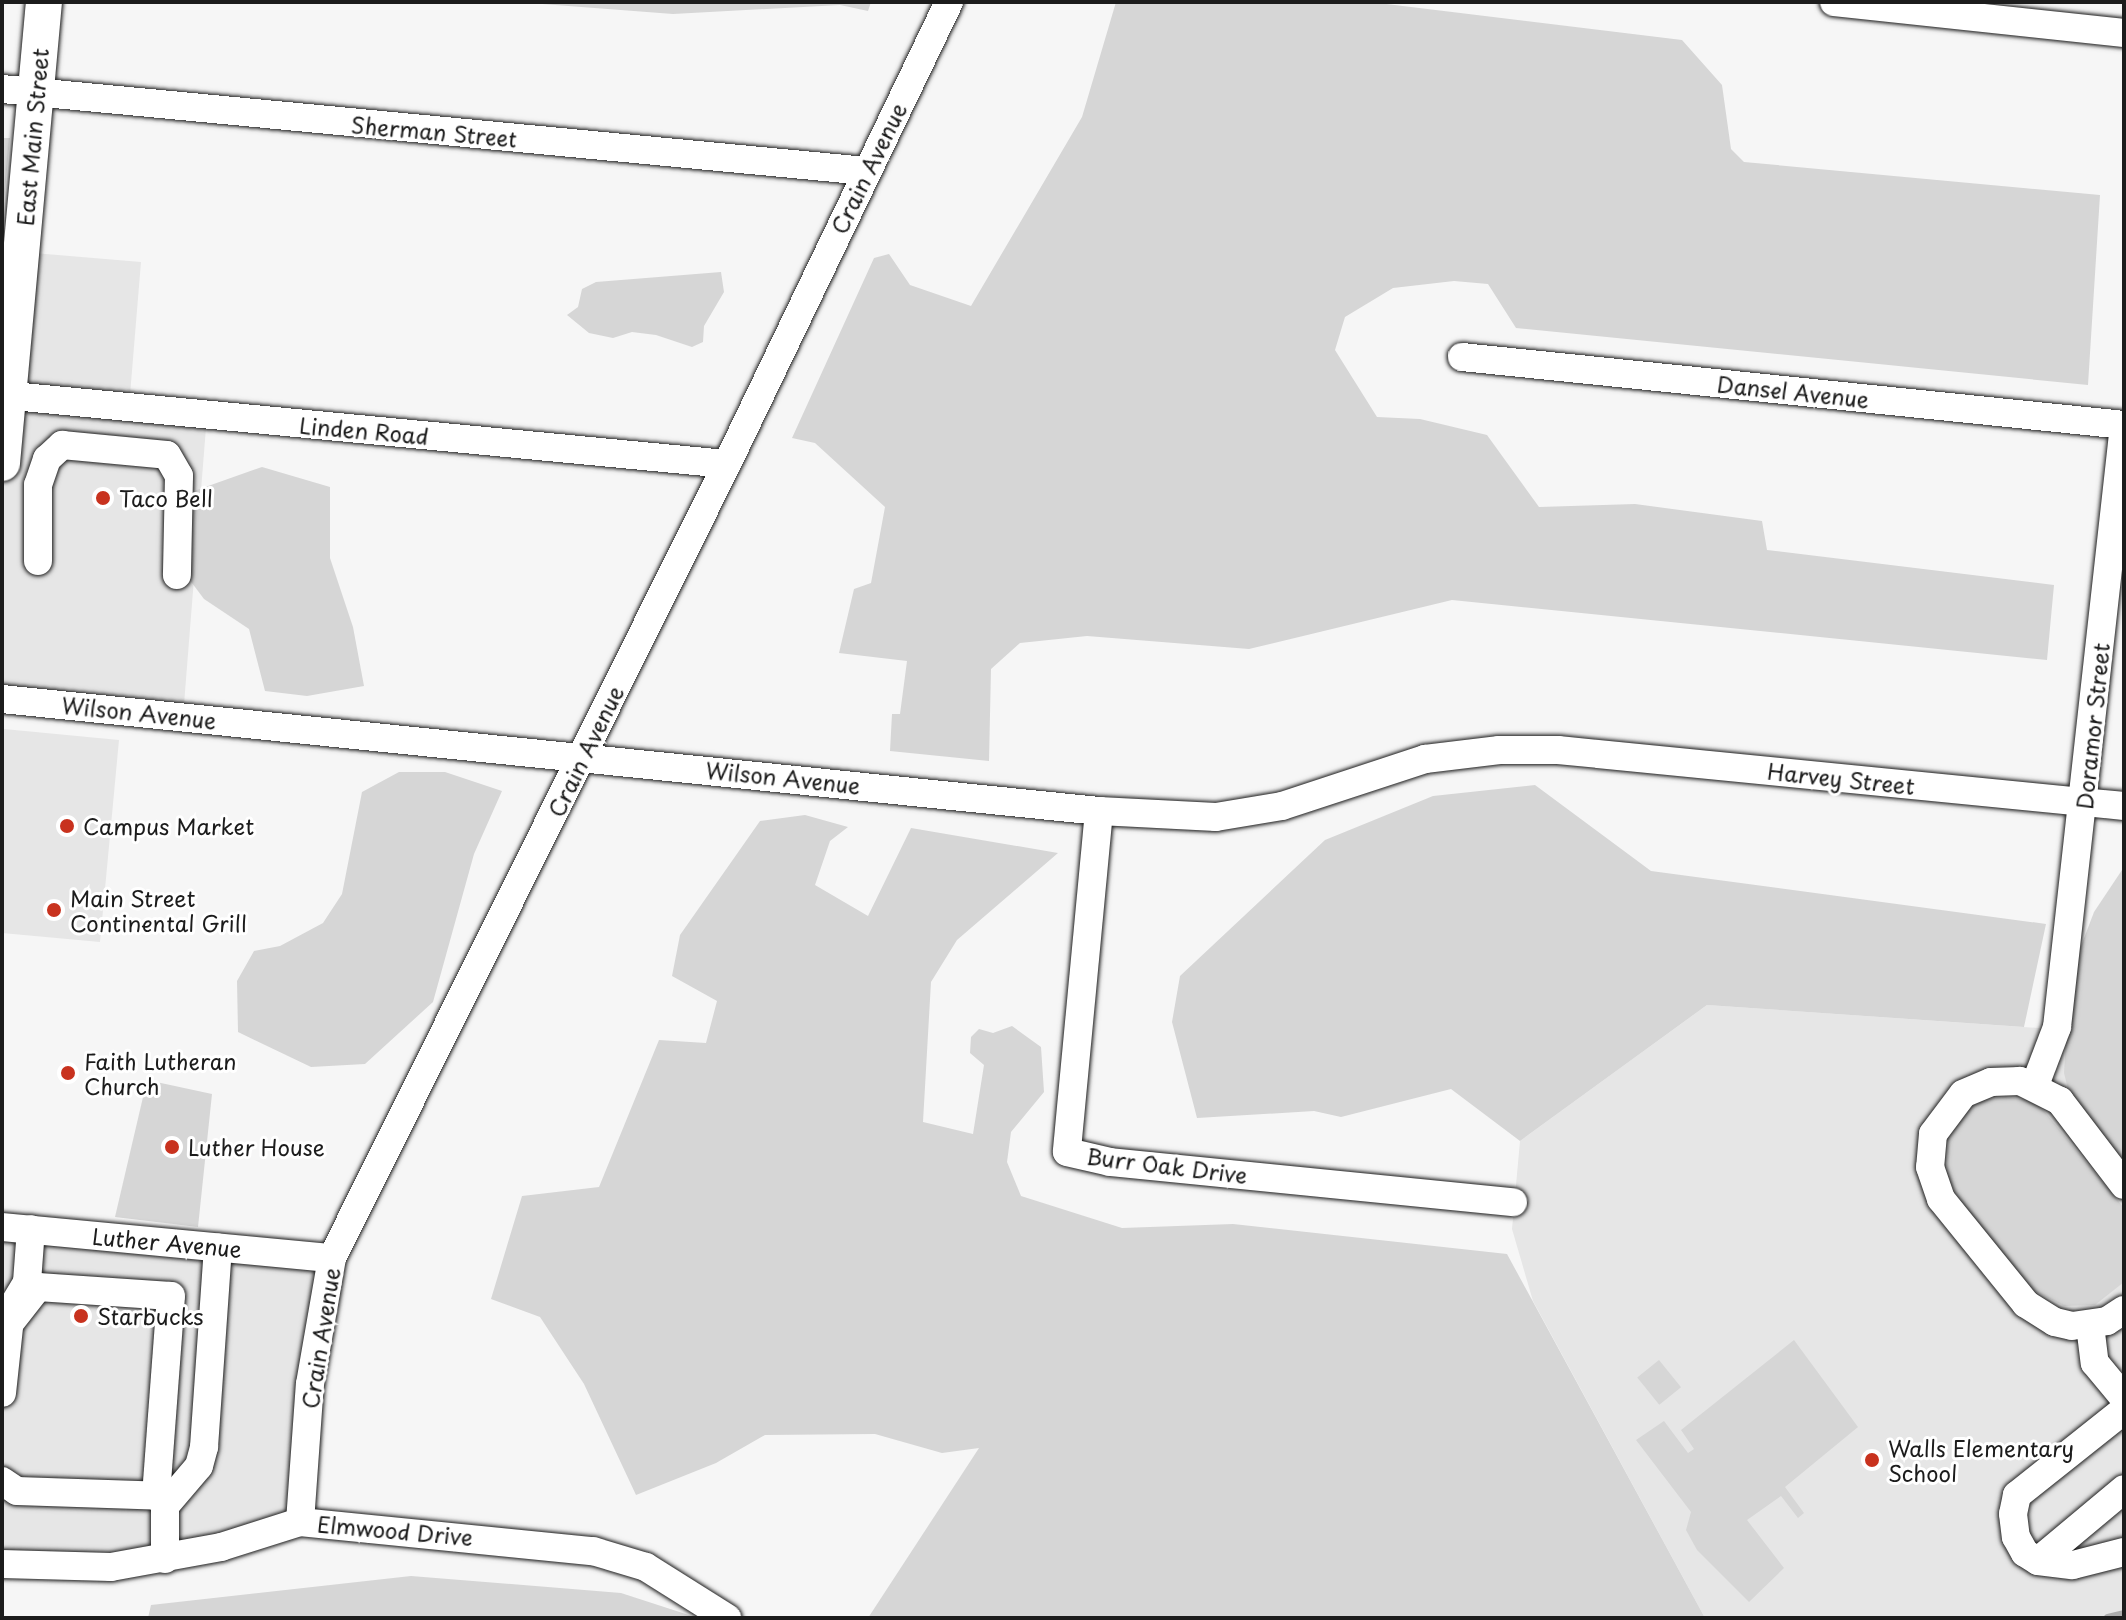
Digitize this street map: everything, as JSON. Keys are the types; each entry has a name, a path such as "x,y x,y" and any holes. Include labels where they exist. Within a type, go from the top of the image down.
{"main road":[{"name":"East Main Street","path":"2,463 19,91 44,2"}],"street":[{"name":"Crain Avenue","path":"300,1522 310,1384 332,1258 727,464 949,2"},
{"path":"1834,2 2124,33"},
{"name":"Sherman Street","path":"19,91 866,171"},
{"name":"Dansel Avenue","path":"1462,357 2124,425"},
{"name":"Linden Road","path":"5,396 727,464"},
{"name":"Doramor Street","path":"2035,1085 2057,1027 2124,425"},
{"path":"38,561 38,485 47,459 62,445 92,447 167,455 179,476 177,575"},
{"name":"Wilson Avenue","path":"2,699 1099,811 1216,817 1282,806 1425,759 1499,750 1558,750"},
{"name":"Harvey Street","path":"1558,750 2124,806"},
{"name":"Burr Oak Drive","path":"1099,811 1067,1152 1110,1162 1513,1202"},
{"path":"2124,1185 2060,1101 2035,1085 1991,1082 1951,1105 1933,1134 1934,1183 1955,1218 2026,1304 2055,1322 2090,1325 2124,1310"},
{"name":"Luther Avenue","path":"2,1227 332,1258"},
{"path":"2,1393 11,1309 27,1282 31,1229"},
{"path":"2,1481 17,1491 162,1496 190,1478 204,1447 218,1247"},
{"path":"9,1324 38,1287 171,1296 162,1496 165,1559"},
{"path":"2090,1325 2095,1363 2124,1398"},
{"path":"2124,1410 2017,1495 2013,1527 2025,1553 2038,1561 2073,1565 2124,1552"},
{"path":"2038,1561 2124,1489"},
{"name":"Elmwood Drive","path":"2,1564 68,1568 165,1559 300,1522 593,1551 646,1567 727,1618"}],"shaded area":[{"path":"516,2 871,2 868,11 840,5 673,14"},
{"path":"1116,2 1370,2 1682,40 1722,85 1731,149 1744,162 2100,195 2088,385 1516,328 1488,284 1454,281 1393,288 1345,317 1335,350 1377,417 1420,419 1487,435 1539,507 1635,504 1762,521 1767,550 2054,585 2047,660 1452,600 1249,649 1087,636 1020,643 991,669 989,761 890,751 892,714 900,714 907,661 839,653 854,589 871,583 885,507 815,443 792,438 874,258 889,254 910,285 971,306 1082,117"},
{"path":"2,138 10,138 2,222"},
{"path":"22,252 141,262 129,407 207,415 183,717 2,699 2,463"},
{"path":"721,272 724,292 704,326 703,342 692,347 656,335 632,332 613,338 589,333 567,315 578,307 582,289 596,282"},
{"path":"262,467 330,487 330,558 353,627 364,686 307,696 265,691 249,629 204,599 186,575 194,491"},
{"path":"4,729 119,740 100,942 2,933"},
{"path":"399,772 445,772 502,791 474,854 433,1002 365,1064 311,1067 238,1032 237,981 254,951 280,946 323,923 342,894 362,792"},
{"path":"1535,785 1651,871 2046,924 2024,1027 1707,1005 1520,1141 1451,1089 1341,1117 1314,1111 1197,1118 1172,1022 1180,976 1325,840 1433,796"},
{"path":"805,815 848,827 830,841 815,885 868,916 911,828 1058,853 957,940 931,982 923,1122 973,1134 984,1065 970,1053 971,1037 979,1029 993,1033 1012,1026 1041,1047 1044,1092 1011,1132 1007,1162 1021,1196 1122,1228 1233,1224 1507,1254 1705,1618 868,1618 979,1448 942,1453 875,1434 765,1435 716,1463 636,1495 584,1384 540,1317 491,1299 522,1196 599,1187 659,1040 706,1043 717,1001 672,976 680,935 760,821"},
{"path":"2124,867 2124,1166 2070,1097 2064,1073 2070,975 2094,912"},
{"name":"Walls Elementary School","path":"1707,1005 2124,1034 2124,1618 1705,1618 1533,1301 1512,1229 1520,1141"},
{"path":"147,1080 212,1094 198,1227 115,1217"},
{"path":"2005,1097 2030,1100 2044,1111 2124,1208 2124,1282 2095,1305 2064,1306 2033,1290 1965,1208 1947,1178 1948,1136 1963,1112 1982,1100"},
{"path":"2,1227 332,1258 300,1522 221,1547 2,1564"},
{"path":"1794,1340 1858,1427 1785,1487 1804,1513 1798,1518 1781,1496 1747,1520 1784,1568 1749,1602 1697,1550 1686,1530 1691,1512 1636,1440 1664,1421 1688,1453 1694,1449 1681,1430"},
{"path":"1659,1360 1681,1387 1659,1405 1637,1378"},
{"path":"411,1576 621,1593 698,1618 148,1618 151,1605"}],"waterway":[{"path":"2108,1618 2124,1614"}],"place":[{"name":"Taco Bell","path":"103,498"},
{"name":"Campus Market","path":"67,826"},
{"name":"Main Street Continental Grill","path":"54,910"},
{"name":"Faith Lutheran Church","path":"68,1073"},
{"name":"Luther House","path":"172,1147"},
{"name":"Starbucks","path":"81,1316"},
{"name":"Walls Elementary School","path":"1872,1460"}]}
